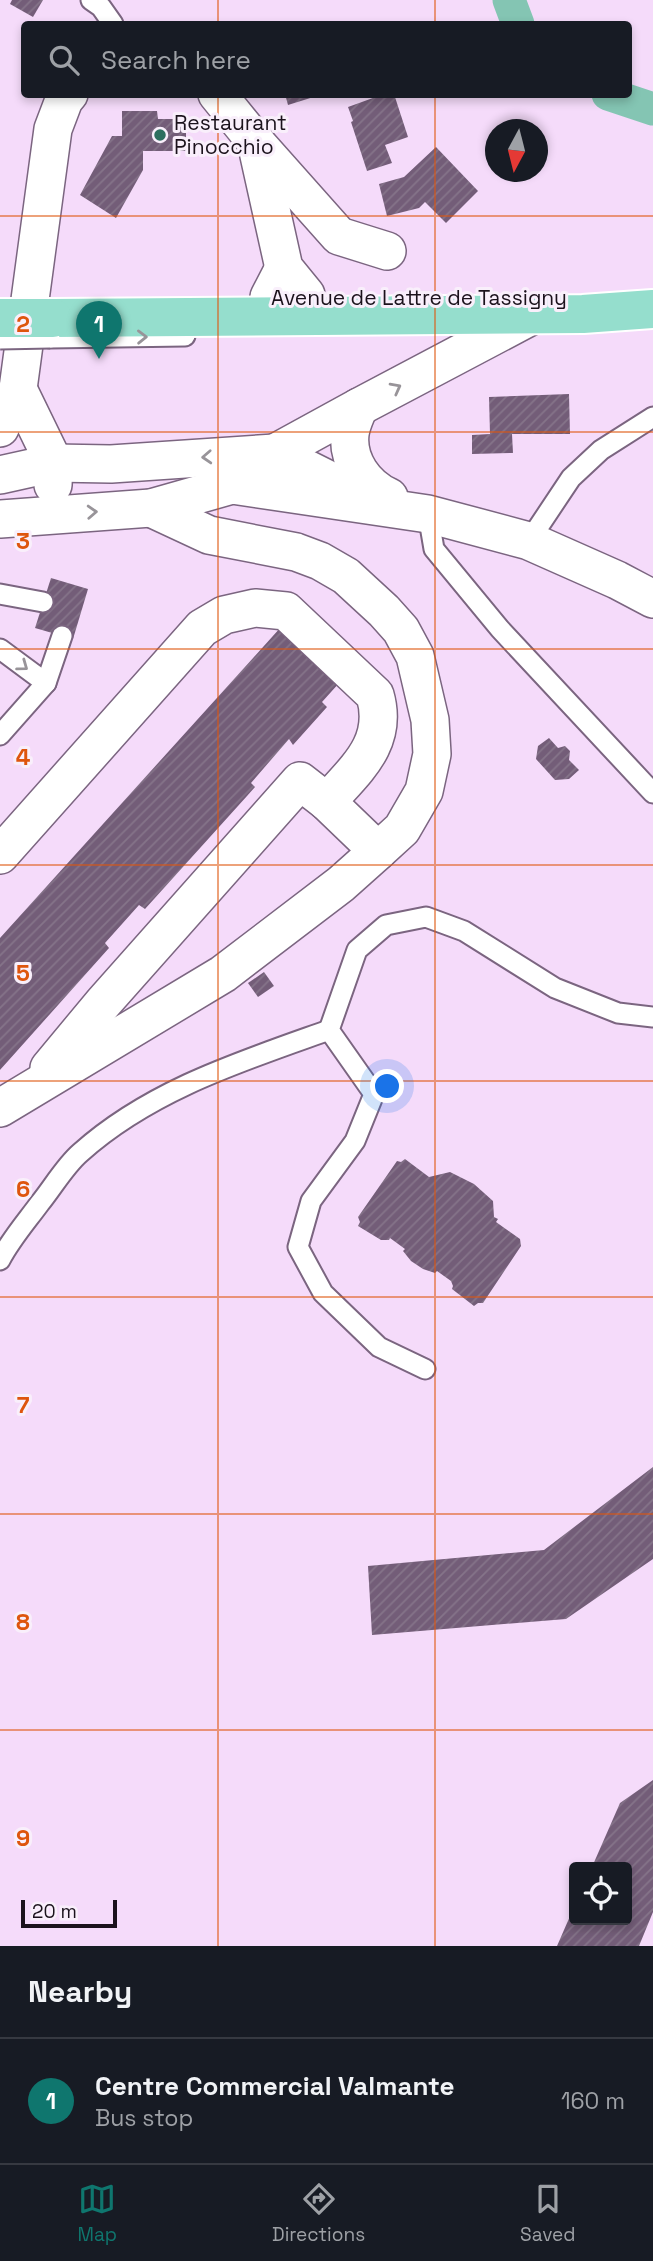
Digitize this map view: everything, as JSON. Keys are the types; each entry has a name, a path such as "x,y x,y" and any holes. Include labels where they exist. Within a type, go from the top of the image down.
{"main road":[{"name":"Avenue de Lattre de Tassigny","path":"159,318 285,276 580,298 645,315"},
{"name":"Avenue de Lattre de Tassigny","path":"0,318 52,328 159,318 645,315"}],"street":[{"path":"0,428 18,389 53,129 66,98"},
{"path":"220,98 339,236 387,251"},
{"path":"256,142 285,276 339,236"},
{"path":"0,519 151,508 218,489 275,453 535,314"},
{"path":"18,389 54,463 52,514"},
{"path":"359,407 350,433 351,454 359,474 381,493 428,514"},
{"path":"0,475 54,463 111,464 275,453 385,508"},
{"path":"218,489 428,514 529,541 653,599"},
{"path":"218,489 218,518 249,544"},
{"path":"0,1108 223,974 341,884 378,851 402,829 424,791 432,754 430,720 415,656 401,631 384,611 346,576 320,561 296,552 209,535 151,508"},
{"path":"0,855 202,628 224,615 256,608 286,611 375,695 379,710 376,739 362,763 327,802"},
{"path":"37,1086 57,1057 103,1003 300,781 327,802 378,851"}],"lane":[{"path":"90,0 102,7 111,21"},
{"path":"0,340 52,328 501,332 645,315"},
{"path":"529,541 570,478 601,450 653,417"},
{"path":"428,514 434,549 500,629 653,793"},
{"path":"0,594 43,602"},
{"path":"0,735 46,683 62,636"},
{"path":"0,649 46,683"},
{"path":"329,1030 356,950 386,925 426,917 464,931 555,988 618,1013 653,1017"},
{"path":"0,1260 9,1242 78,1154 125,1118 188,1084 329,1030"},
{"path":"329,1030 374,1094 355,1142 311,1201 298,1247 324,1293 379,1347 425,1369"}],"building":[{"path":"12,0 43,0 33,17 10,4"},
{"path":"286,98 310,98 288,105"},
{"path":"373,98 395,98 408,137 385,145 392,163 367,171 348,107"},
{"path":"122,111 157,111 158,119 186,119 186,151 143,151 143,170 116,218 80,195 112,136 122,136"},
{"path":"436,147 478,191 446,223 425,202 419,208 387,216 379,184 404,177"},
{"path":"569,394 570,434 512,434 513,453 472,454 472,435 490,434 489,397"},
{"path":"51,578 88,589 73,639 35,628"},
{"path":"281,627 340,682 322,702 327,707 293,745 289,739 251,783 255,787 145,909 139,905 105,943 109,948 0,1070 0,938"},
{"path":"549,738 558,748 565,746 570,751 569,760 579,770 569,779 555,780 536,759 538,746"},
{"path":"264,972 274,986 258,997 248,983"},
{"path":"405,1159 429,1177 450,1172 474,1184 493,1201 494,1217 498,1219 496,1222 520,1239 521,1246 483,1303 474,1306 452,1289 451,1281 437,1271 435,1273 423,1269 411,1261 403,1251 405,1249 390,1238 381,1240 358,1226 358,1217 397,1161"},
{"path":"653,1467 653,1559 566,1619 372,1635 368,1566 544,1550"},
{"path":"653,1780 653,1912 639,1946 557,1946 569,1918 569,1925 632,1925 632,1862 594,1862 620,1803"}],"waterway":[{"path":"509,0 517,21"},
{"path":"620,98 653,109"}],"place":[{"name":"Restaurant Pinocchio","path":"160,135"},
{"name":"Centre Commercial Valmante","path":"99,359"}]}
